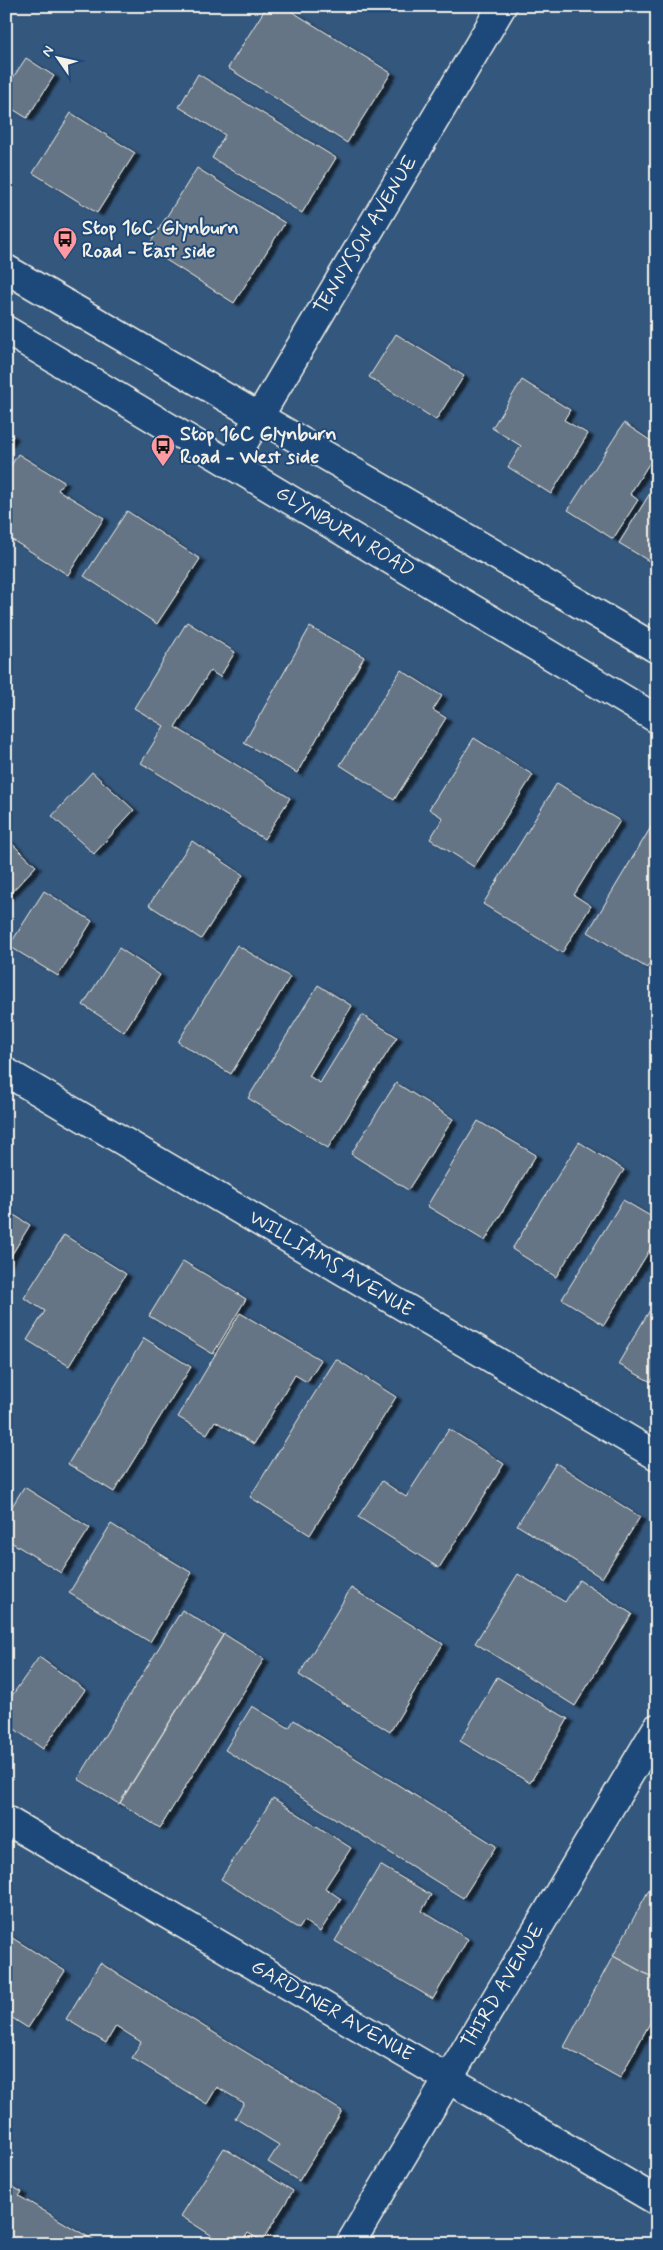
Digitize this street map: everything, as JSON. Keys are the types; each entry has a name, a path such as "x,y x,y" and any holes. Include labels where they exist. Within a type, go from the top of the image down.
{"street":[{"name":"TENNYSON AVENUE","path":"231,464 502,6"},
{"path":"6,269 657,649"},
{"name":"GLYNBURN ROAD","path":"6,330 657,719"},
{"name":"WILLIAMS AVENUE","path":"6,1072 657,1456"},
{"name":"THIRD AVENUE","path":"350,2244 657,1728"},
{"name":"GARDINER AVENUE","path":"6,1820 657,2201"}],"building":[{"path":"267,6 283,6 391,73 347,143 228,68"},
{"path":"26,58 54,76 27,118 6,105 6,84 8,85"},
{"path":"198,74 336,158 302,213 212,158 225,135 179,107"},
{"path":"71,113 135,153 97,213 33,173"},
{"path":"197,168 285,223 234,303 147,248"},
{"path":"396,334 464,376 436,420 369,377"},
{"path":"522,380 570,410 564,420 588,434 551,494 508,467 521,446 492,428"},
{"path":"624,423 657,445 657,451 630,494 638,500 613,539 568,510"},
{"path":"6,432 13,436 6,446"},
{"path":"18,454 64,482 58,490 104,518 68,575 6,536 6,474"},
{"path":"657,482 657,566 619,543"},
{"path":"127,511 200,559 157,624 84,576"},
{"path":"187,622 235,652 220,677 210,671 175,727 290,798 264,839 141,763 164,726 134,708"},
{"path":"310,627 364,657 297,773 244,743"},
{"path":"401,670 442,696 433,710 446,718 394,800 340,765"},
{"path":"474,738 533,775 474,867 430,839 443,818 429,809"},
{"path":"92,772 134,810 94,854 52,816"},
{"path":"557,783 620,821 574,895 591,906 562,953 483,904"},
{"path":"657,817 657,952 647,968 588,932"},
{"path":"6,838 36,866 6,898"},
{"path":"192,841 243,875 201,939 149,905"},
{"path":"44,891 92,921 58,976 9,946"},
{"path":"237,945 290,977 231,1074 178,1042"},
{"path":"119,948 160,975 124,1032 83,1005"},
{"path":"318,985 352,1006 309,1076 320,1083 362,1015 397,1037 328,1148 248,1098"},
{"path":"396,1083 453,1119 408,1190 351,1154"},
{"path":"478,1121 536,1155 485,1241 427,1206"},
{"path":"579,1142 624,1170 556,1277 512,1249"},
{"path":"623,1200 657,1220 657,1238 604,1325 562,1299"},
{"path":"6,1210 30,1225 6,1264"},
{"path":"64,1235 126,1274 69,1366 27,1340 45,1311 24,1298"},
{"path":"183,1261 246,1299 213,1354 149,1316"},
{"path":"657,1298 657,1372 651,1382 618,1364"},
{"path":"240,1313 321,1360 307,1382 295,1375 254,1444 215,1421 207,1434 178,1417"},
{"path":"144,1338 191,1367 114,1492 68,1464"},
{"path":"336,1359 396,1397 310,1535 250,1497"},
{"path":"449,1429 504,1464 439,1568 358,1517 382,1481 406,1497"},
{"path":"556,1463 640,1517 602,1578 517,1525"},
{"path":"24,1487 90,1528 61,1573 6,1539 6,1516"},
{"path":"111,1524 192,1573 150,1642 69,1593"},
{"path":"518,1574 565,1602 579,1580 632,1614 575,1706 475,1643"},
{"path":"351,1588 443,1644 390,1732 299,1675"},
{"path":"182,1610 223,1635 119,1804 78,1779"},
{"path":"224,1634 264,1659 160,1828 120,1803"},
{"path":"39,1657 85,1690 43,1749 6,1723 6,1704"},
{"path":"497,1677 568,1719 530,1783 460,1741"},
{"path":"252,1706 289,1728 294,1720 496,1846 463,1898 225,1750"},
{"path":"273,1798 351,1848 325,1888 341,1899 320,1932 304,1921 299,1929 221,1879"},
{"path":"380,1865 431,1895 422,1911 468,1939 433,1999 335,1941"},
{"path":"657,1875 657,1980 613,1956"},
{"path":"6,1934 65,1971 28,2028 6,2014"},
{"path":"613,1956 657,1980 657,2010 620,2078 564,2047"},
{"path":"100,1963 342,2111 299,2181 268,2162 279,2145 235,2118 244,2103 217,2087 207,2104 132,2058 141,2042 116,2026 106,2043 66,2019"},
{"path":"224,2148 293,2191 262,2241 248,2233 241,2244 225,2244 181,2216"},
{"path":"6,2183 22,2192 19,2196 100,2244 6,2244"}],"place":[{"name":"Stop 16C Glynburn Road - East side","path":"65,260"},
{"name":"Stop 16C Glynburn Road - West side","path":"163,467"}]}
